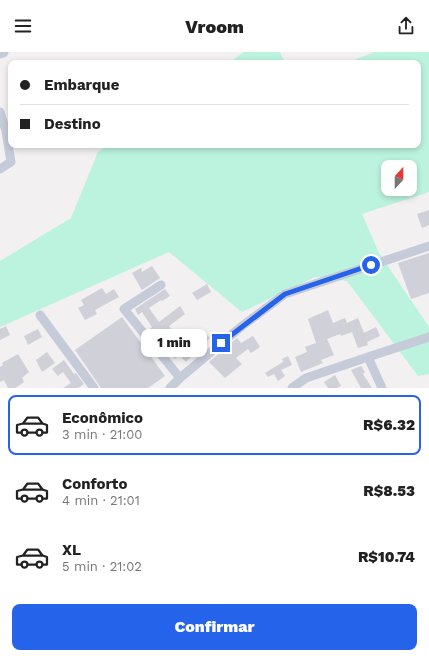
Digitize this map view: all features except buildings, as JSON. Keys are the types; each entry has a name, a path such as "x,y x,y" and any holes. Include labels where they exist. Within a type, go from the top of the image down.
{"street":[{"path":"0,112 8,143"},
{"path":"0,169 11,162 9,148"},
{"path":"170,388 242,326 285,294 429,246"},
{"path":"161,285 124,309 180,378"},
{"path":"40,315 94,388"},
{"path":"292,388 306,378 429,338"},
{"path":"368,357 382,388"}],"green space":[{"path":"244,52 280,52 284,60 232,60"},
{"path":"374,52 429,52 429,192 417,196 417,160 381,160 381,196 417,196 362,214 379,253 429,327 429,374 418,376 347,281 315,277 242,312 169,252 0,327 0,261 71,218 98,152 104,148 421,148 421,60 354,60"}],"route":[{"path":"221,343 285,294 371,265"}]}
